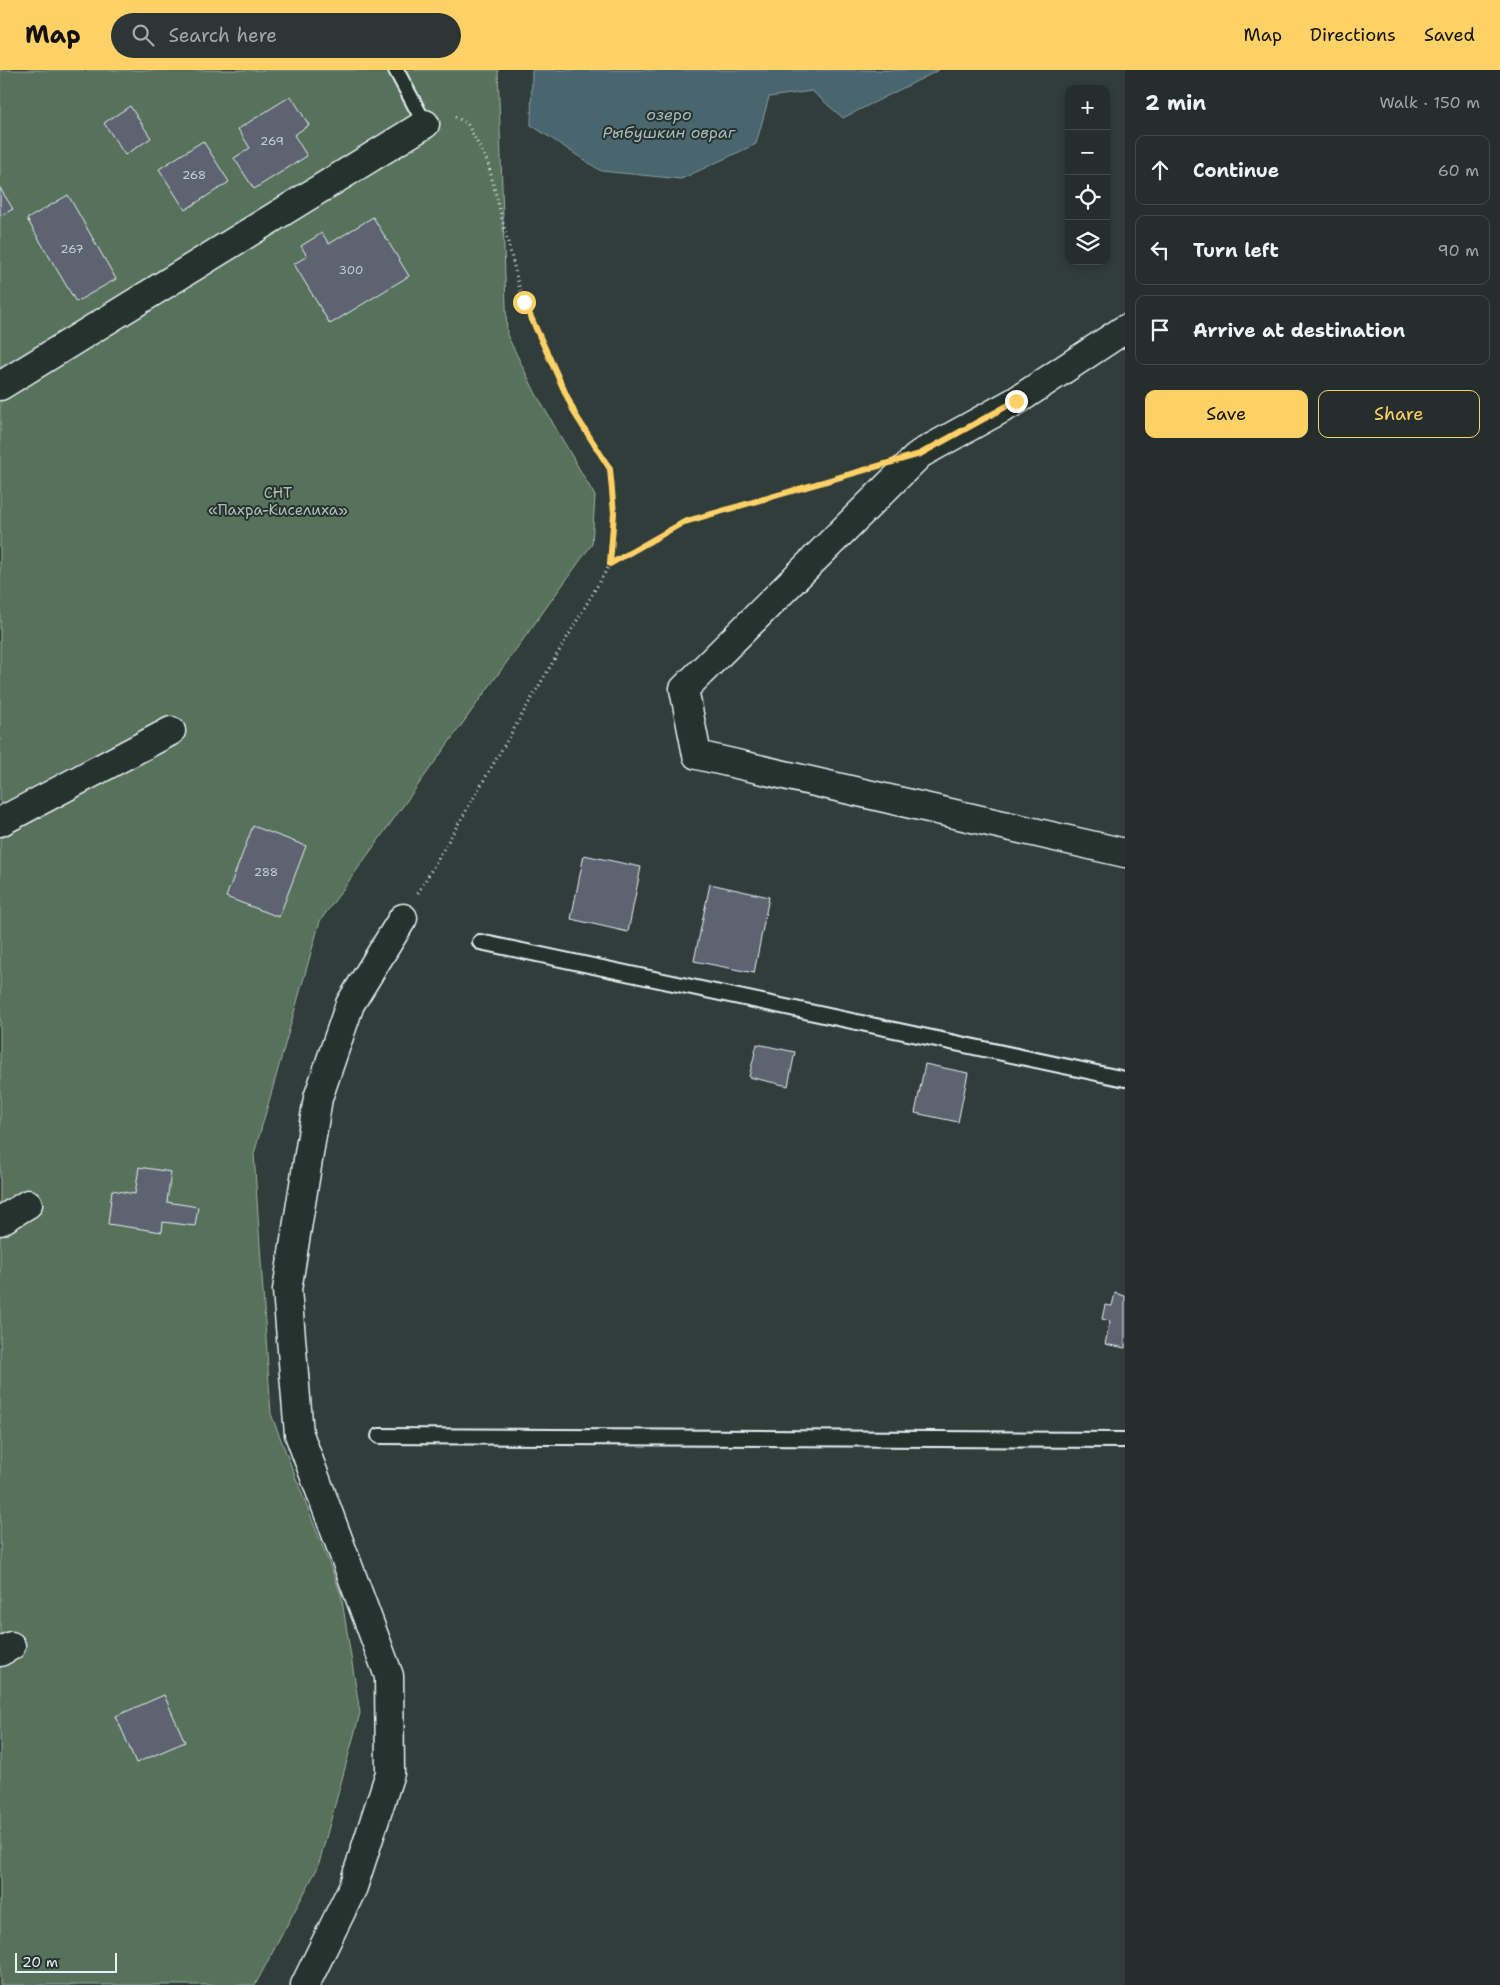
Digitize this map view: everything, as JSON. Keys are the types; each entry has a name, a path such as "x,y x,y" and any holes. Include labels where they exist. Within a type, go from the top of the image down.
{"street":[{"path":"0,386 425,124"},
{"path":"1125,329 1016,401 920,454 684,689 697,755 1125,853"},
{"path":"0,822 172,731"},
{"path":"305,1985 353,1887 390,1774 389,1676 300,1434 287,1290 318,1098 350,1004 403,918"},
{"path":"0,1221 28,1204"}],"lane":[{"path":"396,70 425,124"},
{"path":"480,942 1125,1079"},
{"path":"379,1436 1125,1440"}],"path":[{"path":"403,918 610,564 614,513 610,469 575,414 524,302 488,163 467,123 443,110 425,124"},
{"path":"610,564 684,522 864,470"}],"green space":[{"name":"СНТ «Пахра-Киселиха»","path":"0,70 498,70 507,335 536,394 595,496 592,544 320,921 254,1154 271,1414 341,1594 360,1713 318,1867 255,1985 0,1985"}],"water":[{"name":"озеро Рыбушкин овраг","path":"532,70 939,70 843,118 812,91 769,97 756,144 681,179 601,171 531,125"}],"building":[{"path":"291,96 309,125 294,135 307,156 254,189 234,158 250,148 238,129"},
{"path":"130,106 151,138 125,155 104,123"},
{"path":"203,141 229,182 185,210 159,169"},
{"path":"0,188 13,209 0,216"},
{"path":"68,195 116,279 76,302 27,219"},
{"path":"373,217 409,276 330,324 294,264 307,256 301,246 322,233 329,244"},
{"path":"253,826 306,846 279,917 226,897"},
{"path":"584,855 641,867 628,932 571,919"},
{"path":"710,884 769,897 754,973 694,961"},
{"path":"757,1044 795,1052 788,1086 749,1077"},
{"path":"925,1064 968,1073 958,1122 915,1113"},
{"path":"139,1167 171,1172 167,1202 198,1207 195,1226 163,1222 162,1232 108,1224 112,1190 135,1194"},
{"path":"1115,1293 1125,1296 1125,1348 1105,1344 1110,1321 1102,1319 1105,1305 1112,1306"},
{"path":"164,1695 185,1742 136,1763 116,1716"}],"route":[{"path":"524,302 575,414 610,469 614,513 610,564 684,522 920,454 1016,401"}]}
